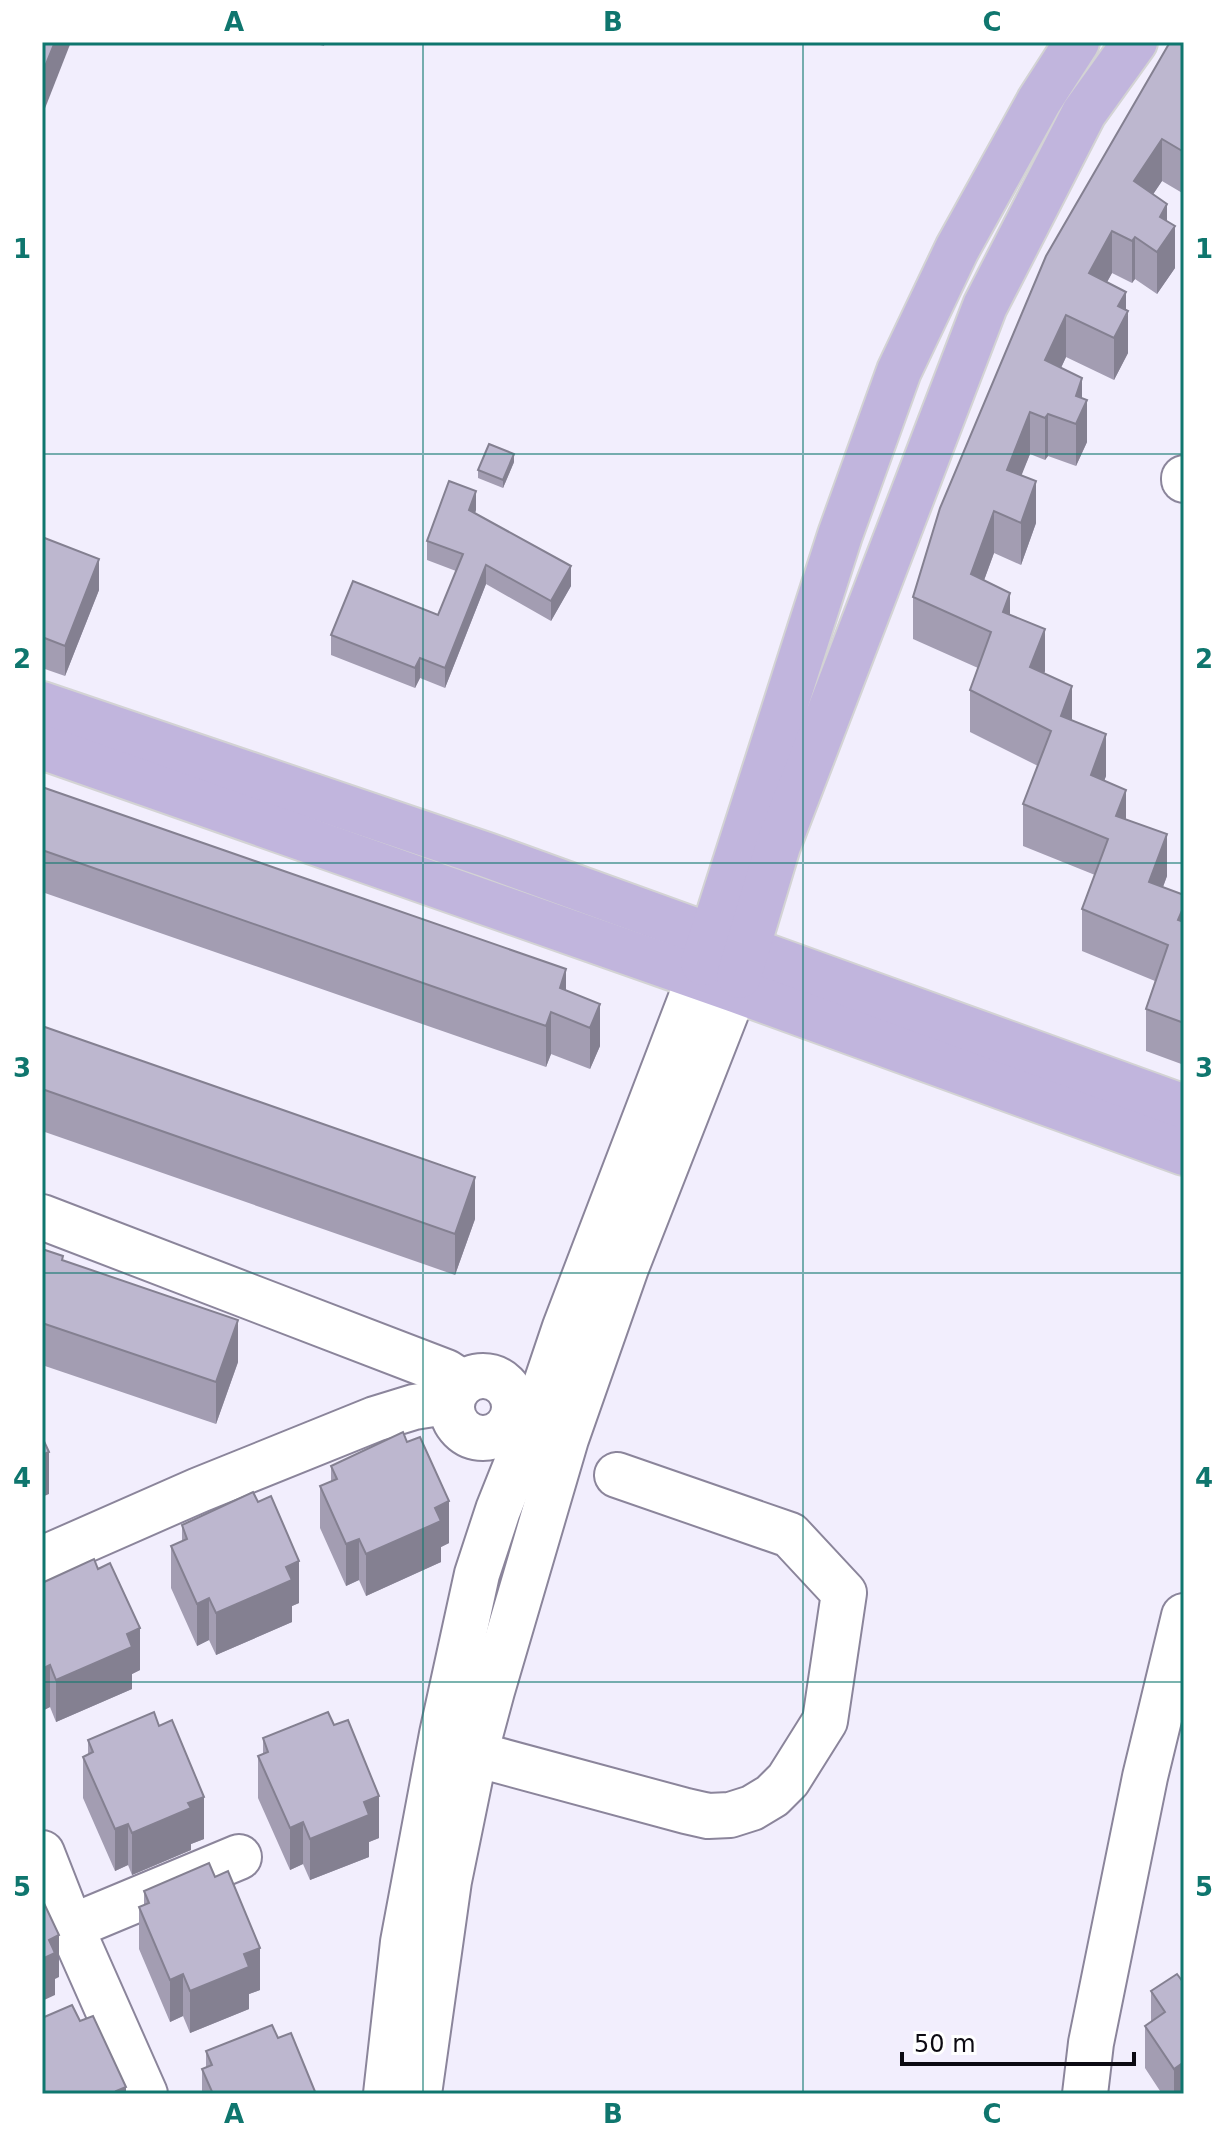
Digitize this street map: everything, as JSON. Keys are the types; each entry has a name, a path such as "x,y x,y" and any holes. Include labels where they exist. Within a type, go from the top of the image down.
{"main road":[{"path":"717,983 840,535 899,371 957,249 1039,101 1077,42"},
{"path":"730,942 778,846 985,306 1084,113 1135,42"},
{"path":"42,704 487,855 1184,1107"},
{"path":"42,747 717,983 1184,1153"}],"street":[{"path":"419,2094 449,1881 537,1428 571,1312 717,983"},
{"path":"42,1217 446,1372 458,1392 452,1411 455,1421 470,1436 480,1439 537,1428"},
{"path":"42,1559 199,1490 375,1419 458,1392"},
{"path":"386,2094 403,1942 467,1617 494,1523 537,1428"},
{"path":"475,1754 686,1811 708,1816 730,1815 752,1808 772,1796 788,1780 825,1721 844,1593 790,1535 617,1475"},
{"path":"1085,2094 1091,2043 1145,1777 1184,1616"},
{"path":"42,1853 71,1927 145,2094"},
{"path":"71,1927 239,1857"}],"building":[{"path":"42,42 55,42 42,74"},
{"path":"1170,42 1184,42 1184,152 1162,139 1134,181 1167,204 1160,217 1175,226 1157,252 1135,237 1132,241 1112,231 1089,273 1126,292 1118,306 1128,311 1114,338 1066,315 1045,360 1082,378 1076,396 1087,400 1076,424 1048,414 1045,418 1030,412 1007,470 1036,481 1021,523 994,511 971,574 1010,593 1003,612 1045,629 1030,667 1072,686 1061,716 1106,734 1091,775 1126,790 1116,816 1167,834 1149,882 1184,895 1184,906 1178,920 1184,922 1184,1023 1146,1009 1168,945 1082,909 1108,839 1023,804 1051,731 970,690 991,632 913,597 940,508 1046,256"},
{"path":"489,444 514,454 503,480 478,470"},
{"path":"449,481 476,491 469,510 571,566 551,601 486,565 445,668 420,658 415,668 331,635 353,581 438,615 463,554 427,541"},
{"path":"42,537 99,559 65,646 42,637"},
{"path":"42,787 566,969 560,988 600,1004 590,1028 551,1012 546,1026 42,850"},
{"path":"42,1026 475,1177 455,1234 42,1089"},
{"path":"42,1249 63,1256 62,1260 238,1320 216,1382 42,1323"},
{"path":"403,1432 407,1442 420,1437 449,1501 435,1508 441,1521 366,1554 359,1539 346,1544 320,1486 337,1479 331,1466"},
{"path":"42,1437 49,1452 42,1455"},
{"path":"253,1492 258,1502 271,1496 299,1561 286,1567 292,1580 216,1613 209,1598 197,1604 171,1546 187,1539 182,1525"},
{"path":"94,1559 98,1569 110,1563 140,1628 127,1634 132,1647 56,1680 50,1665 42,1669 42,1583"},
{"path":"154,1712 159,1726 172,1720 204,1797 188,1803 191,1808 132,1833 128,1824 115,1829 83,1757 93,1752 88,1740"},
{"path":"328,1712 334,1725 348,1720 379,1796 364,1802 369,1815 310,1839 303,1822 290,1828 258,1756 268,1752 263,1738"},
{"path":"209,1863 215,1877 228,1871 260,1948 244,1954 249,1967 190,1991 183,1974 170,1980 139,1907 149,1903 144,1891"},
{"path":"42,1899 59,1935 49,1940 55,1953 42,1959"},
{"path":"1177,1974 1184,1981 1184,2062 1174,2069 1145,2026 1165,2012 1151,1991"},
{"path":"72,2005 80,2021 93,2016 126,2087 116,2091 117,2094 42,2094 42,2018"},
{"path":"272,2025 278,2038 291,2033 316,2094 213,2094 202,2069 212,2065 206,2051"}]}
